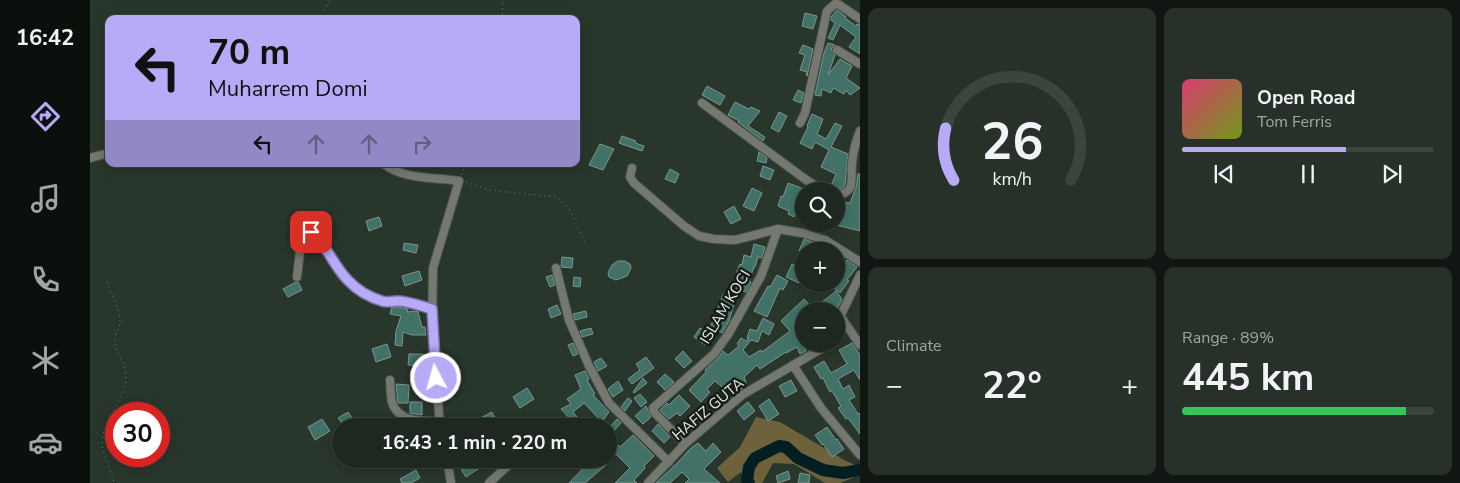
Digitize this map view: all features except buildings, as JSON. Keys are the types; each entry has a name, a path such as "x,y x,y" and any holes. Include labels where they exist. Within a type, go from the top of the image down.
{"street":[{"path":"800,123 805,113 827,11 835,4 838,4 860,19"},
{"path":"837,50 860,64"},
{"path":"702,103 810,182"},
{"path":"845,192 849,189 852,161 860,131"},
{"path":"90,158 105,154"},
{"path":"388,167 419,177 458,185 433,268 433,349 439,418"},
{"path":"632,168 630,177 634,183 684,226 699,236 734,240 778,229 802,233 825,240 860,262"},
{"name":"ISLAM KOCI","path":"685,444 654,412 653,408 714,354 729,333 762,276 778,229"},
{"path":"296,278 302,242 306,233 316,233 342,276 369,296 384,302 399,301 432,309"},
{"path":"556,268 569,320 589,366 609,403 669,462"},
{"path":"845,308 860,275"},
{"path":"845,323 860,345"},
{"name":"HAFIZ GUTA","path":"648,483 685,444 742,394 816,352"},
{"path":"793,366 821,408 860,455"},
{"path":"390,380 392,403 398,413 408,418"},
{"path":"448,468 451,483"},
{"path":"488,483 505,468"}],"path":[{"path":"321,15 330,0"},
{"path":"502,15 503,0"},
{"path":"458,185 465,167"},
{"path":"458,185 470,182 488,190 556,197 569,208 586,244"},
{"path":"107,282 120,322 115,338 118,355 127,374 125,388 104,429 102,443 114,483"}],"shaded area":[{"path":"756,417 780,422 846,461 860,467 860,475 840,483 825,483 794,464 773,463 762,483 745,483 741,472 728,482 717,468 740,447"}],"waterway":[{"path":"749,483 747,480 749,467 755,458 779,446 786,447 798,458 823,470 843,473 860,470"}],"route":[{"path":"311,232 316,233 342,276 369,296 384,302 399,301 432,309 436,378"}]}
